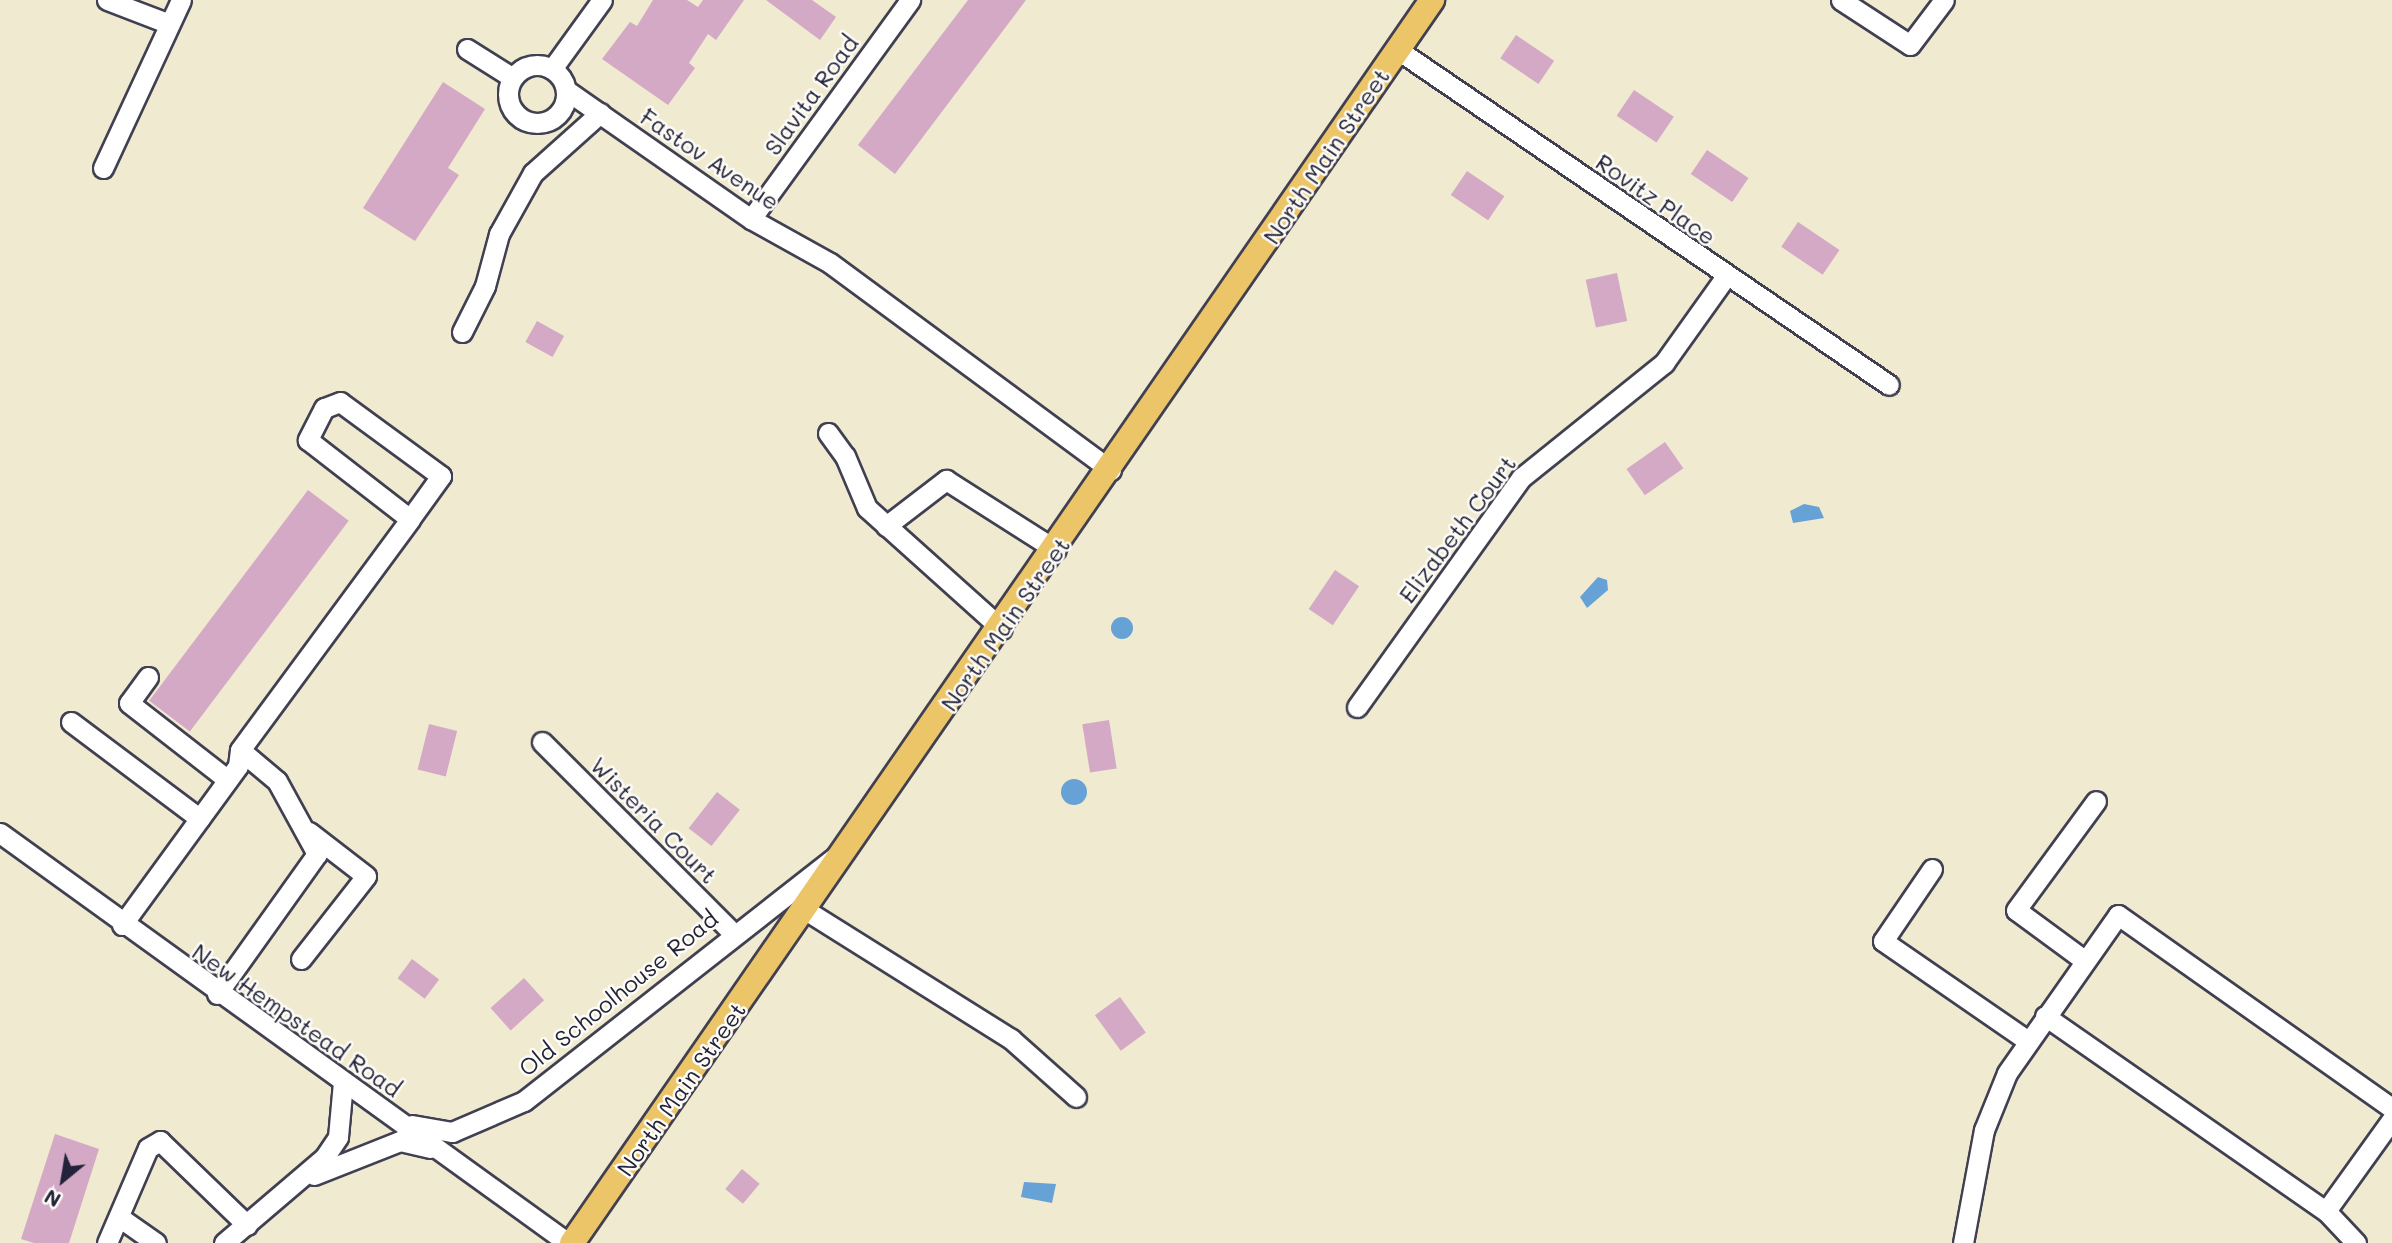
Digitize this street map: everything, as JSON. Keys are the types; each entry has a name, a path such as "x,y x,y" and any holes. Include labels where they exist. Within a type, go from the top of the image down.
{"main road":[{"name":"North Main Street","path":"570,1243 854,844 1432,0"}],"street":[{"path":"107,0 167,23"},
{"path":"103,168 167,23 181,0"},
{"path":"552,69 602,0"},
{"name":"Slavita Road","path":"751,219 910,0"},
{"path":"1841,0 1910,45 1944,0"},
{"path":"467,49 513,78"},
{"name":"Rovitz Place","path":"1398,50 1889,385"},
{"path":"535,65 552,69 566,90 561,110 536,122 511,106 513,78 535,65"},
{"name":"Fastov Avenue","path":"566,90 751,219 830,263 1111,470"},
{"path":"462,332 485,286 499,234 533,173 600,113"},
{"name":"Elizabeth Court","path":"1357,707 1521,478 1664,363 1726,276"},
{"path":"122,925 228,780 240,750 410,519 441,476 340,402 324,408 308,440 410,519"},
{"path":"828,433 845,456 867,508 1002,629"},
{"path":"886,526 946,480 1056,550"},
{"path":"148,677 129,703 228,780"},
{"path":"71,722 200,819"},
{"name":"Wisteria Court","path":"542,742 732,932"},
{"path":"217,994 317,854 297,823 277,781 240,750"},
{"path":"2084,960 2016,910 2096,802"},
{"path":"297,823 366,876 301,959"},
{"name":"New Hempstead Road","path":"0,833 217,994 570,1243"},
{"name":"Old Schoolhouse Road","path":"397,1120 452,1132 524,1101 732,932 854,844"},
{"path":"1932,869 1882,941 2028,1041"},
{"path":"807,911 1012,1039 1076,1097"},
{"path":"1963,1243 1984,1130 2028,1041 2118,915 2392,1108"},
{"path":"2045,1016 2326,1211 2356,1243"},
{"path":"224,1243 300,1182 338,1137 343,1082"},
{"path":"2326,1211 2392,1119"},
{"path":"107,1243 148,1148 160,1141 247,1225"},
{"path":"300,1182 400,1141 441,1150"},
{"path":"120,1217 156,1243"}],"water":[{"path":"1804,504 1819,507 1824,518 1793,523 1790,511"},
{"path":"1598,577 1607,580 1608,590 1587,608 1580,597"},
{"path":"1122,617 1130,620 1133,628 1130,636 1122,639 1114,636 1111,628 1114,620"},
{"path":"1074,779 1083,783 1087,792 1083,801 1074,805 1065,801 1061,792 1065,783"},
{"path":"1024,1182 1056,1184 1052,1203 1021,1197"}],"building":[{"path":"653,0 687,0 698,7 703,0 744,0 716,40 708,34 689,63 695,68 668,105 602,59 630,22 637,26"},
{"path":"766,0 812,0 836,17 820,40"},
{"path":"968,0 1026,0 895,174 858,145"},
{"path":"1516,35 1554,61 1538,84 1500,58"},
{"path":"443,82 485,109 448,168 459,175 415,241 363,208"},
{"path":"1634,90 1674,117 1656,143 1617,116"},
{"path":"1707,150 1748,178 1732,202 1691,174"},
{"path":"1467,171 1504,196 1488,220 1451,195"},
{"path":"1798,222 1839,250 1823,275 1781,247"},
{"path":"1617,273 1627,321 1596,328 1586,280"},
{"path":"537,321 564,336 552,357 525,342"},
{"path":"1665,442 1683,468 1645,495 1626,469"},
{"path":"308,490 349,521 190,732 149,701"},
{"path":"1335,570 1359,586 1333,625 1309,609"},
{"path":"1109,720 1117,768 1090,773 1082,724"},
{"path":"429,724 457,731 446,777 418,770"},
{"path":"717,792 740,810 712,846 689,828"},
{"path":"412,959 439,979 425,999 398,978"},
{"path":"524,978 544,1000 511,1030 491,1008"},
{"path":"1120,997 1146,1033 1121,1051 1095,1015"},
{"path":"55,1134 99,1149 69,1243 34,1243 21,1239"},
{"path":"742,1169 760,1184 743,1204 725,1189"}]}
